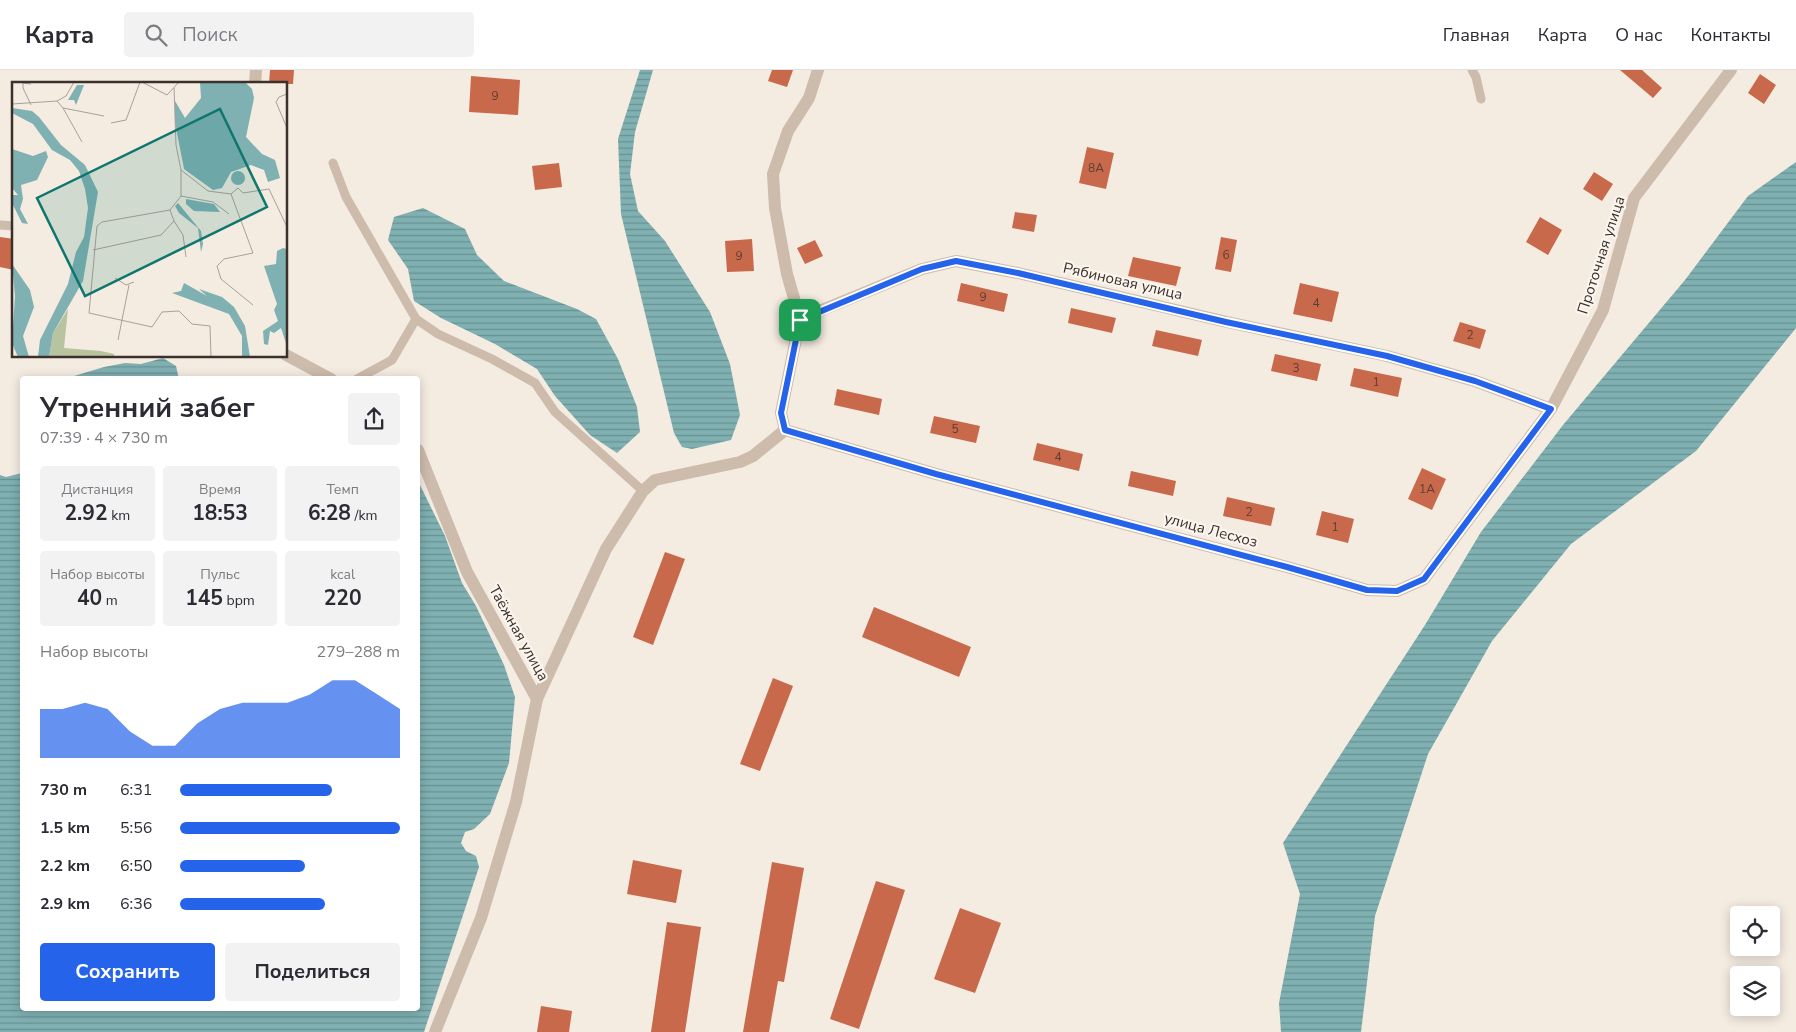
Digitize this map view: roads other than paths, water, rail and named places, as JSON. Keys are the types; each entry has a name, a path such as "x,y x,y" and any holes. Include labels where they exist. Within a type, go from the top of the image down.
{"street":[{"path":"643,491 655,480 740,462 753,456 785,430 781,413 800,320 787,274 778,227 773,174 788,131 809,98 818,70"},
{"name":"Проточная улица","path":"1551,409 1603,310 1634,198 1731,70"},
{"name":"Рябиновая улица","path":"800,320 922,269 956,261 1018,273 1226,322 1387,356 1475,381 1551,409"},
{"path":"288,356 325,376"},
{"name":"улица Лесхоз","path":"785,430 936,474 1367,590 1397,591 1424,579 1551,409"},
{"name":"Таёжная улица","path":"420,455 467,572 537,699"},
{"name":"Таёжная улица","path":"537,699 606,549 643,491"},
{"path":"435,1032 480,918 497,866 516,802 537,699"}],"lane":[{"path":"1472,70 1476,76 1481,99"},
{"path":"333,163 346,197 416,319 438,334 492,359 535,383 555,412 643,491"},
{"path":"362,376 392,360 416,319"}],"water":[{"path":"640,70 653,70 635,132 630,174 638,211 665,241 710,312 730,364 740,415 731,440 692,449 682,447 674,433 621,214 618,139"},
{"path":"1796,162 1796,328 1696,451 1571,544 1492,641 1428,754 1375,916 1361,1032 1281,1032 1279,1003 1300,894 1283,843 1425,625 1481,532 1563,425 1685,280 1748,196"},
{"path":"423,208 465,229 477,255 504,281 577,309 596,319 618,359 637,407 640,432 617,453 590,435 555,396 537,369 495,344 441,318 414,301 408,269 388,240 394,217"},
{"path":"163,358 176,366 178,376 74,376 125,363 141,364"},
{"path":"20,474 20,1011 420,1011 420,485 445,536 462,583 476,606 504,665 515,697 509,763 490,814 474,829 465,832 461,843 466,851 476,856 479,867 424,1032 0,1032 0,475 6,477"}]}
